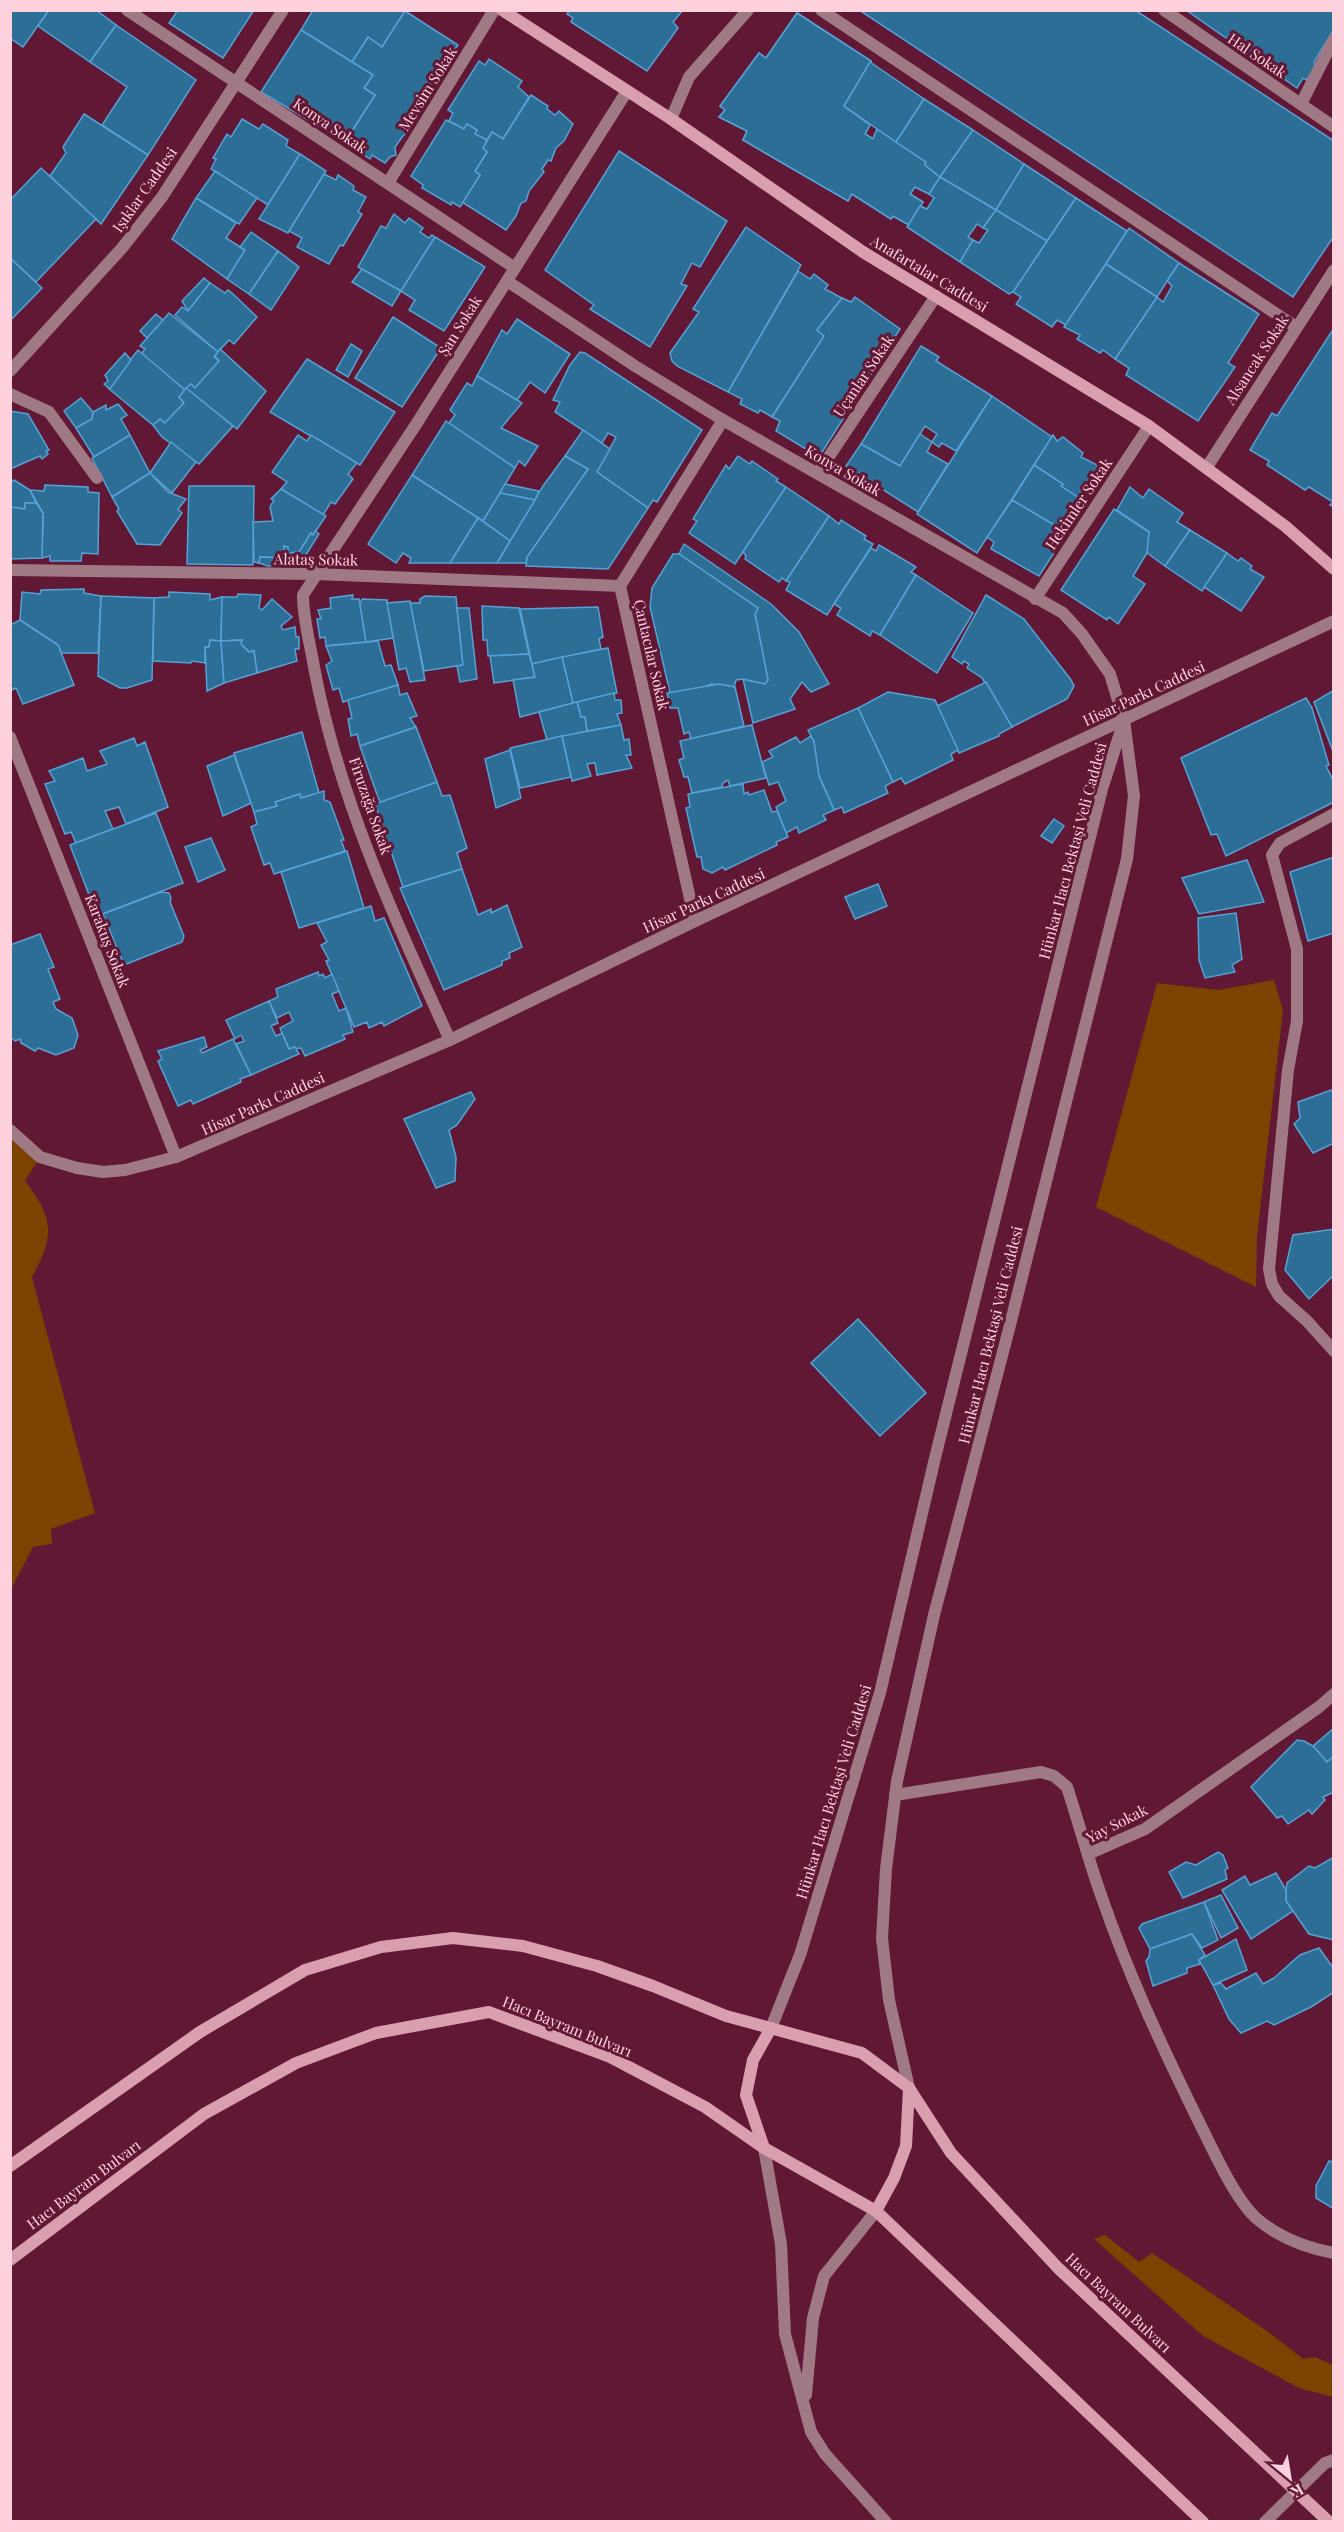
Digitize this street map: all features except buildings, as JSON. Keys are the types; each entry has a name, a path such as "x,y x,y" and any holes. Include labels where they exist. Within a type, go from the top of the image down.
{"main road":[{"name":"Anafartalar Caddesi","path":"502,10 670,119 863,252 1149,426 1285,526 1334,569"},
{"name":"Hacı Bayram Bulvarı","path":"10,2166 209,2026 304,1970 381,1947 453,1938 523,1946 597,1966 726,2016 862,2053 909,2088 951,2153 1058,2268 1329,2522"},
{"name":"Hacı Bayram Bulvarı","path":"10,2260 204,2114 286,2068 376,2032 489,2012 610,2057 705,2108 764,2148 876,2211 1203,2522"},
{"path":"764,2148 746,2095 753,2060 771,2028"},
{"path":"876,2211 894,2178 906,2146 909,2088"}],"street":[{"name":"Konya Sokak","path":"128,10 515,268"},
{"name":"Işıklar Caddesi","path":"10,371 122,248 162,198 283,10"},
{"name":"Mevsim Sokak","path":"388,183 495,10"},
{"path":"670,119 689,77 748,10"},
{"path":"822,10 1296,327"},
{"name":"Hal Sokak","path":"1164,10 1334,127"},
{"path":"1301,104 1334,39"},
{"name":"Şan Sokak","path":"315,574 415,426 627,92"},
{"name":"Alsancak Sokak","path":"1207,467 1334,270"},
{"name":"Konya Sokak","path":"507,281 634,366 723,420 1063,613 1082,634 1110,674 1124,720"},
{"name":"Uçanlar Sokak","path":"818,473 936,296"},
{"path":"10,394 49,412 96,478"},
{"name":"Çantacılar Sokak","path":"695,921 620,586 723,420"},
{"name":"Hekimler Sokak","path":"1035,599 1149,426"},
{"name":"Alataş Sokak","path":"10,570 315,574 620,586"},
{"name":"Firuzağa Sokak","path":"315,574 303,595 303,607 323,713 358,826 411,955 450,1040"},
{"name":"Hisar Parkı Caddesi","path":"10,1130 40,1157 77,1168 104,1172 125,1170 176,1157 450,1040 695,921 1334,621"},
{"name":"Hünkar Hacı Bektaşi Veli Caddesi","path":"909,2088 889,2000 882,1938 895,1795 934,1616 1009,1329 1126,858 1134,796 1124,720"},
{"name":"Hünkar Hacı Bektaşi Veli Caddesi","path":"771,2028 800,1955 880,1693 935,1458 1102,789 1124,720"},
{"name":"Karakuş Sokak","path":"10,737 176,1157"},
{"path":"1334,814 1280,843 1272,855 1297,949 1297,961 1296,1021 1288,1070 1269,1269 1272,1284 1279,1296 1334,1351"},
{"name":"Yay Sokak","path":"1334,1694 1319,1707 1145,1829 1088,1854 1116,1939 1155,2032 1243,2202 1255,2217 1276,2232 1299,2244 1334,2253"},
{"path":"895,1795 1041,1772 1054,1776 1066,1787 1088,1854"},
{"path":"764,2148 781,2244 785,2334 805,2402 811,2432 825,2454 886,2522"},
{"path":"805,2402 813,2318 824,2276 876,2211"},
{"path":"1265,2522 1325,2463 1334,2460"}],"shaded area":[{"path":"1274,980 1283,1010 1257,1237 1256,1287 1096,1207 1157,983 1218,990"},
{"path":"11,1130 40,1157 25,1181 42,1206 46,1217 48,1238 32,1277 95,1513 51,1529 52,1544 33,1547 11,1589"},
{"path":"1105,2235 1139,2262 1152,2253 1270,2333 1303,2359 1315,2357 1333,2365 1333,2397 1299,2388 1203,2336 1094,2239"}]}
